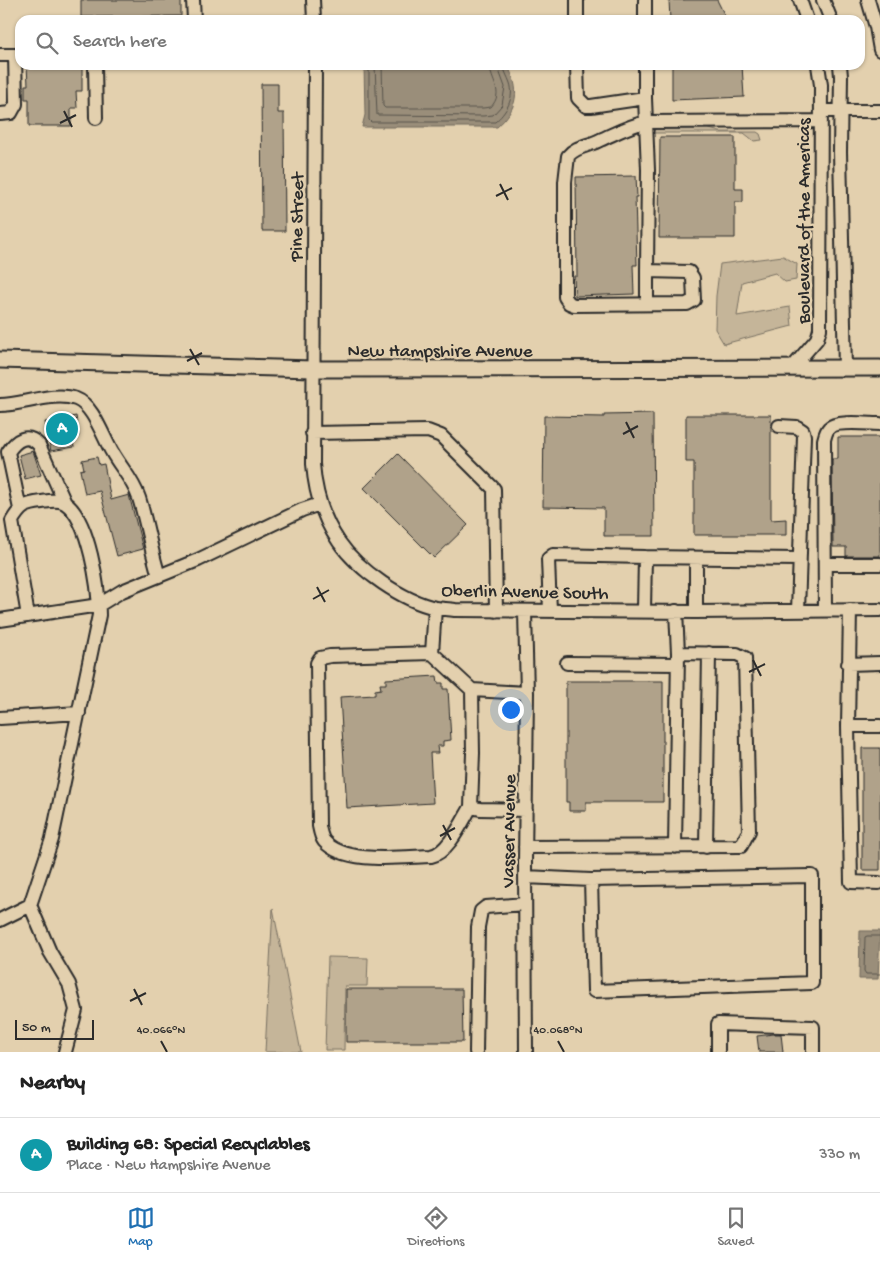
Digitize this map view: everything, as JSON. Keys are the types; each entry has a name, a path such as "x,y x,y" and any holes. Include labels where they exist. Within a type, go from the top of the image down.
{"main road":[{"name":"New Hampshire Avenue","path":"0,360 313,369 880,368"}],"street":[{"path":"194,0 194,15"},
{"path":"312,0 314,15"},
{"path":"577,0 577,15"},
{"path":"645,0 645,15"},
{"path":"800,0 805,15"},
{"path":"824,0 829,15"},
{"path":"868,0 880,50"},
{"path":"0,55 15,55"},
{"path":"0,114 12,113 16,104 17,70"},
{"path":"95,70 96,118"},
{"name":"Pine Street","path":"313,369 315,70"},
{"path":"577,70 578,98 586,106 645,98"},
{"path":"645,70 648,170 647,304"},
{"name":"Boulevard of the Americas","path":"792,368 817,339 820,329 821,85 819,70"},
{"name":"Boulevard of the Americas","path":"840,70 845,368"},
{"path":"647,271 689,272 693,278 694,298 692,302 687,304 574,305 567,300 565,288 565,182 568,156 576,149 598,141 630,125 646,122 821,116 841,111 880,111"},
{"name":"Oberlin Avenue South","path":"313,369 312,432 314,476 320,504 339,543 366,570 390,587 435,608 525,612 880,610"},
{"path":"0,405 14,405 64,397 77,399 86,405 100,427 112,452 131,479 139,498 159,576"},
{"path":"825,610 824,440 826,433 828,429 838,424 880,424"},
{"path":"779,426 798,427 803,431 798,611"},
{"path":"312,432 428,431 441,436 494,489 496,611"},
{"path":"20,509 4,451 20,440 34,439 39,445 65,503 77,517 86,532 99,605 99,615 92,651 52,839 30,904 50,952 69,984 76,1010 65,1052"},
{"path":"28,616 12,521 20,509 29,504 55,500 65,503"},
{"path":"0,620 99,605 122,591 198,560 302,510 320,504"},
{"path":"550,611 548,559 553,555 798,559"},
{"path":"644,610 646,557"},
{"path":"696,558 696,612"},
{"path":"825,564 880,564"},
{"path":"432,653 435,608"},
{"path":"850,610 848,726 851,882 879,883"},
{"path":"674,847 678,658 676,611"},
{"name":"Vasser Avenue","path":"525,612 527,693 525,847 526,1052"},
{"path":"472,690 473,753 471,807 446,848 430,856 368,857 334,850 323,840 319,826 317,663 320,658 330,656 432,653 472,690 527,693"},
{"path":"706,847 709,653"},
{"path":"525,847 741,846 749,831 745,658 737,654 709,653 678,658 567,663"},
{"path":"848,664 880,663"},
{"path":"0,718 78,713"},
{"path":"848,726 880,726"},
{"path":"471,807 480,810 526,810"},
{"path":"525,877 591,880 812,876 812,983 594,991 591,880"},
{"path":"0,920 30,904"},
{"path":"476,1052 478,927 481,911 486,907 525,904"},
{"path":"718,1052 718,1024 813,1027 813,1052"}],"shaded area":[{"path":"699,126 720,132 757,132 762,140 754,141 744,133 653,133 656,128"},
{"path":"783,256 797,264 796,280 785,282 775,273 742,282 737,316 790,307 792,326 724,344 715,329 716,296 720,264"},
{"path":"273,908 301,1052 265,1052"},
{"path":"328,957 368,958 367,986 345,986 344,1050 325,1050"}],"water":[{"path":"364,70 509,70 516,90 513,106 497,127 362,127 365,115"},
{"path":"860,931 880,931 878,979 859,979"}],"building":[{"path":"81,0 181,0 181,15 81,15"},
{"path":"669,0 717,0 724,15 670,15"},
{"path":"27,70 82,70 82,91 76,91 77,108 71,108 71,126 29,126 29,99 25,99 25,85 28,85"},
{"path":"672,70 742,70 744,97 672,100"},
{"path":"261,84 278,84 278,113 284,113 285,231 262,231"},
{"path":"660,137 735,137 735,189 743,189 743,202 735,202 735,238 659,238"},
{"path":"636,176 637,265 633,265 634,294 575,296 574,276 577,276 576,177"},
{"path":"653,414 654,536 604,536 604,508 543,507 544,416 604,417 604,415"},
{"path":"686,415 771,415 771,520 786,519 786,535 694,535 694,462 686,462"},
{"path":"76,416 79,436 72,437 74,447 51,451 45,422"},
{"path":"838,437 880,437 880,556 846,556 846,547 833,547 832,459 838,459"},
{"path":"33,451 41,475 25,479 19,455"},
{"path":"398,454 468,525 434,558 364,488"},
{"path":"97,457 99,465 104,464 111,500 129,495 143,549 117,556 100,491 85,494 80,470 84,469 82,460"},
{"path":"437,676 438,683 443,683 443,689 448,689 451,740 443,741 443,746 437,746 438,753 430,753 433,803 347,808 340,697 375,695 375,690 381,689 380,684 386,684 386,679"},
{"path":"566,681 663,681 663,802 586,802 586,811 569,811 569,802 566,802"},
{"path":"862,748 880,748 880,870 862,870"},
{"path":"346,989 462,989 463,1042 346,1042"},
{"path":"781,1034 783,1052 759,1052 757,1036"}],"place":[{"name":"Building 68: Special Recyclables","path":"62,429"}]}
